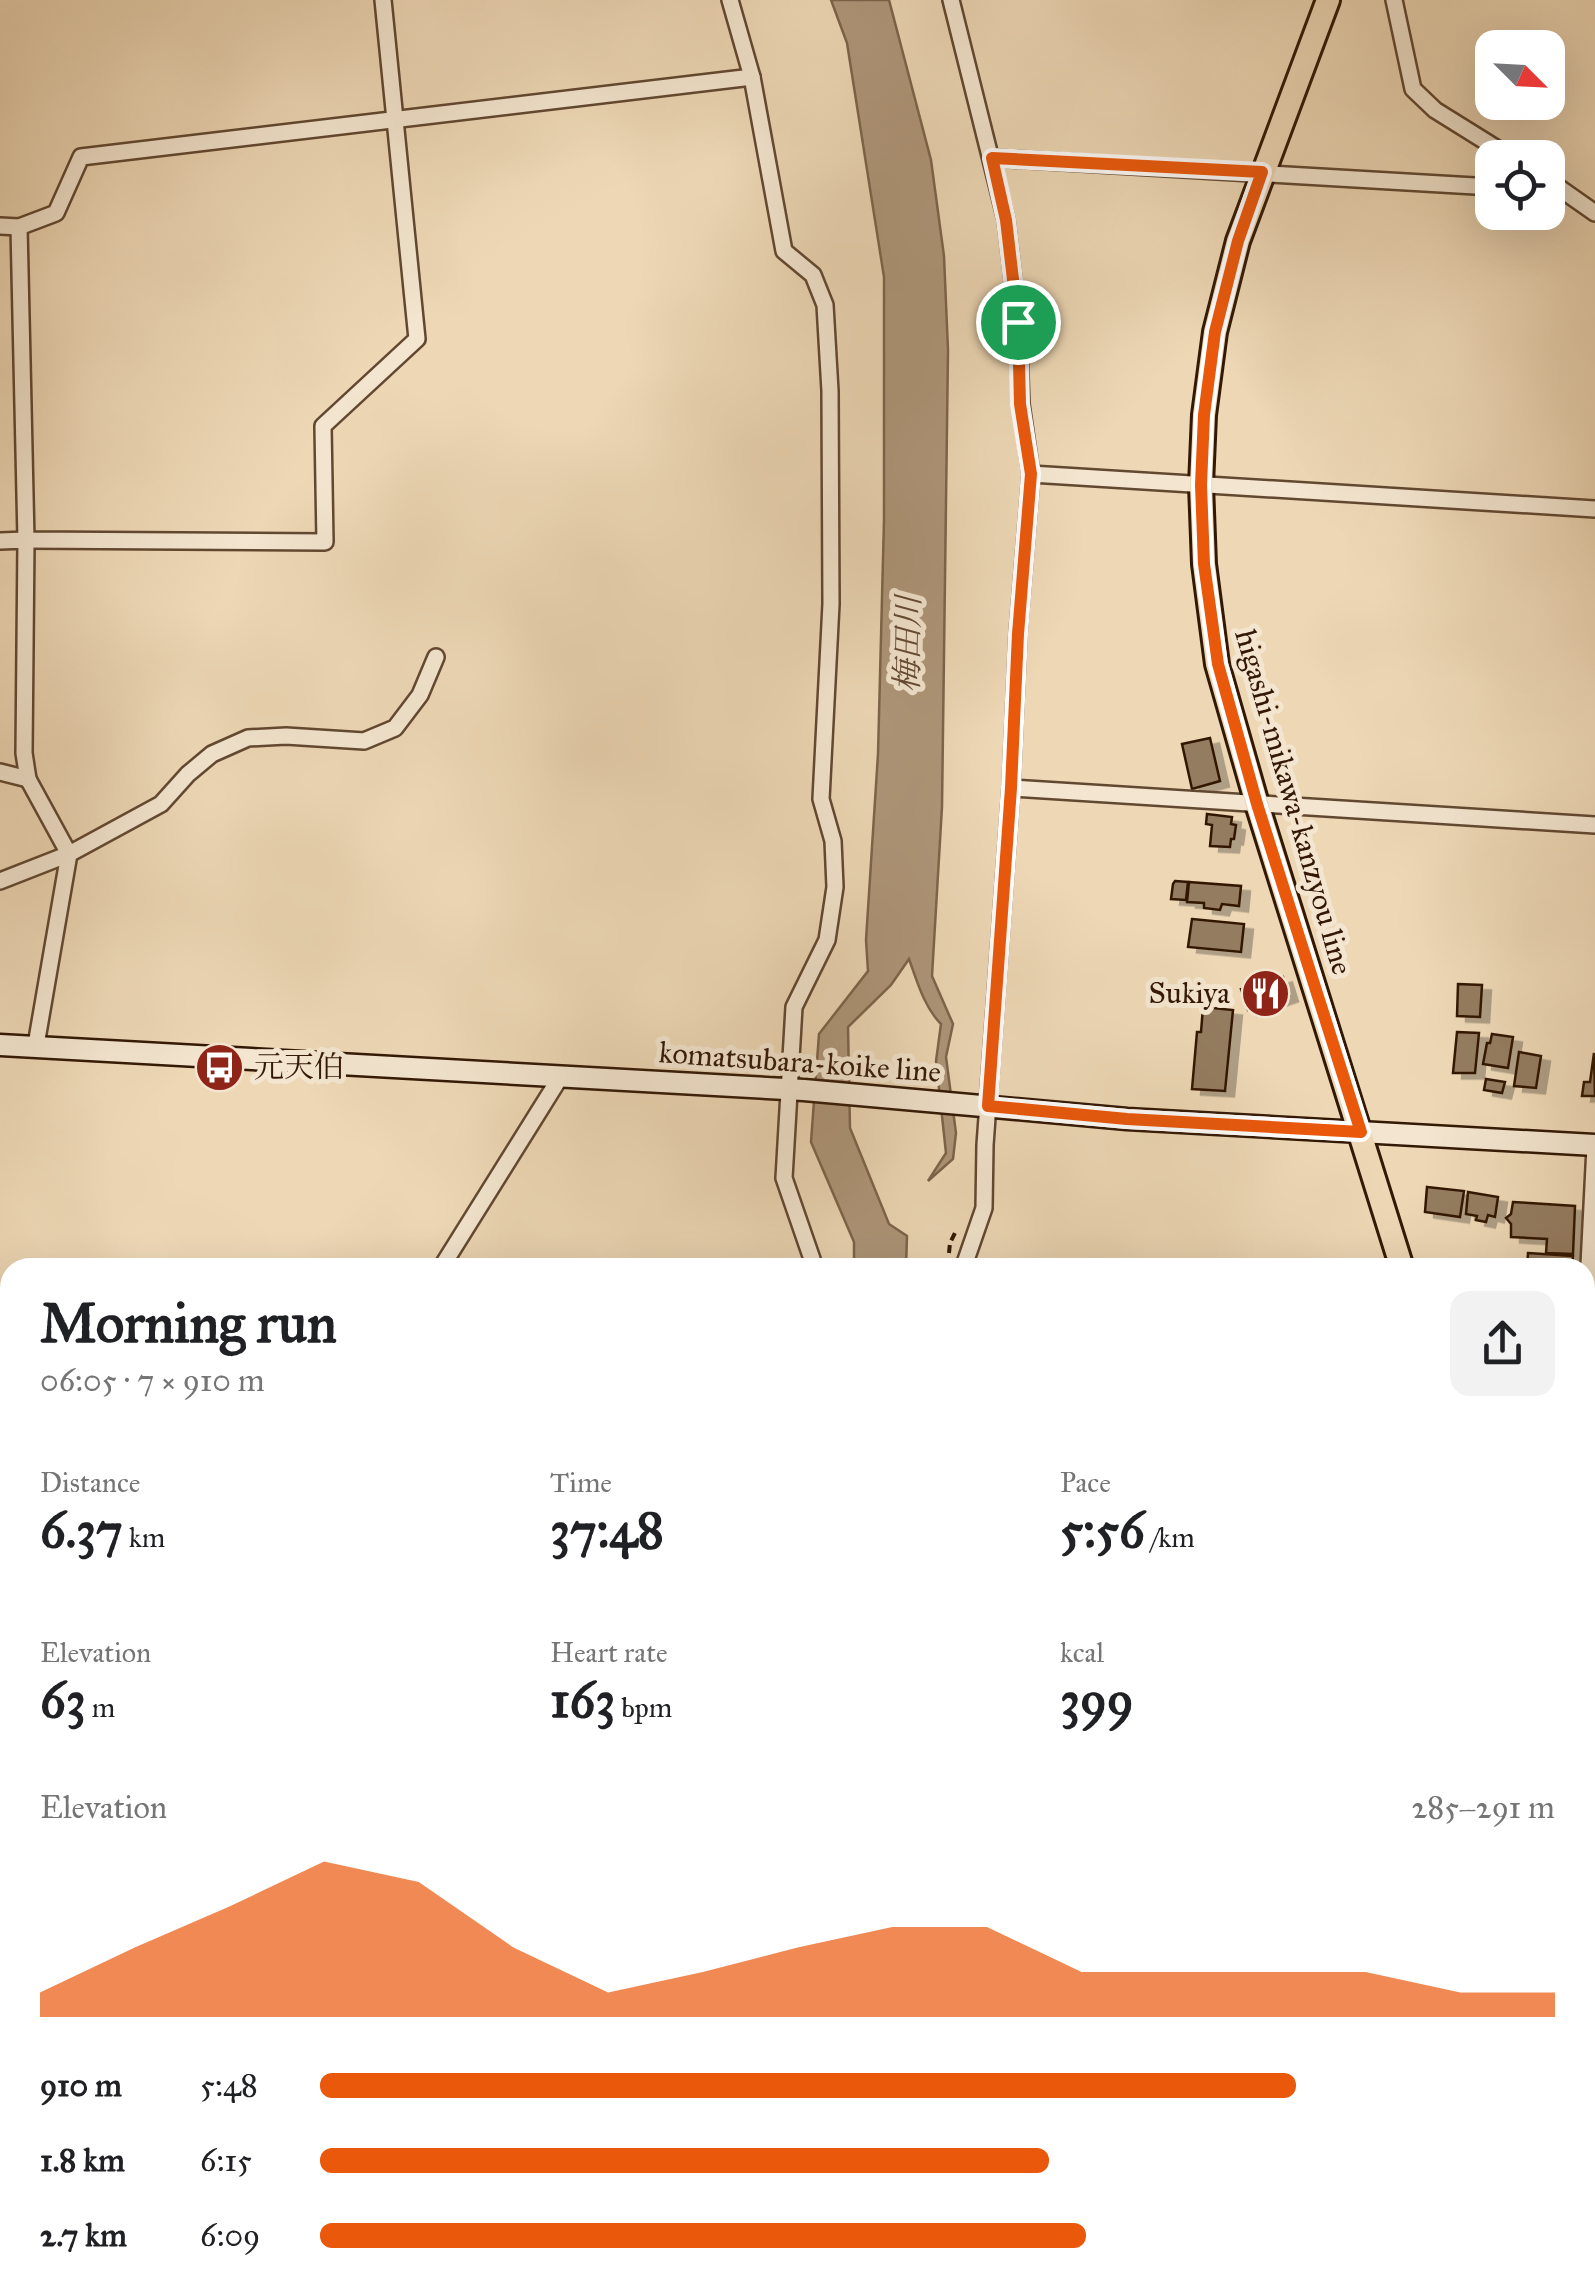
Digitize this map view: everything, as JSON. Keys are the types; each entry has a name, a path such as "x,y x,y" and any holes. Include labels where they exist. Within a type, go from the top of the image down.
{"main road":[{"name":"higashi-mikawa-kanzyou line","path":"1328,0 1238,241 1215,332 1204,415 1204,564 1218,664 1257,804 1399,1258"},
{"name":"komatsubara-koike line","path":"0,1045 796,1090 1127,1119 1595,1146"}],"street":[{"path":"0,541 325,542 323,426 417,339 383,0"},
{"path":"730,0 752,77 784,251 813,275 824,305 830,391 831,604 821,799 833,841 835,887 827,940 794,1007 796,1090 784,1178 812,1258"},
{"path":"951,0 1006,220 1018,322 1020,404 1031,474 1011,788 980,1105 984,1208 967,1258"},
{"path":"1394,0 1413,89 1435,110 1483,140"},
{"path":"0,226 19,227 56,213 81,157 752,77"},
{"path":"992,158 1475,186"},
{"path":"1565,194 1595,213"},
{"path":"19,227 26,540 24,753 28,779 69,854 36,1045"},
{"path":"1031,474 1595,509"},
{"path":"0,881 69,854 162,804 212,754 248,738 364,741 395,728 420,695 436,657"},
{"path":"0,772 28,779"},
{"path":"1011,788 1595,825"},
{"path":"447,1258 561,1076"},
{"path":"1592,1258 1595,1146"}],"water":[{"name":"梅田川","path":"831,0 889,0 931,160 944,256 948,350 942,807 932,976 953,1024 946,1057 956,1133 953,1159 928,1181 946,1153 936,1061 941,1024 926,1002 909,959 891,985 848,1027 850,1128 889,1224 907,1236 906,1258 854,1258 854,1242 811,1142 819,1034 868,971 866,940 878,754 884,520 884,277 847,43"}],"building":[{"path":"1210,738 1220,781 1192,789 1182,744"},
{"path":"1207,814 1232,817 1231,824 1236,825 1230,847 1210,846 1212,825 1206,824"},
{"path":"1175,881 1188,882 1186,900 1171,899"},
{"path":"1189,882 1241,886 1239,906 1222,904 1220,910 1204,908 1204,903 1187,902"},
{"path":"1192,919 1244,924 1241,952 1188,947"},
{"path":"1283,977 1289,996 1248,1010 1241,989"},
{"path":"1458,984 1482,985 1480,1017 1457,1016"},
{"path":"1203,1007 1233,1010 1225,1091 1192,1089"},
{"path":"1457,1032 1479,1033 1475,1073 1453,1073"},
{"path":"1492,1034 1513,1037 1508,1068 1483,1064"},
{"path":"1519,1052 1541,1056 1536,1088 1514,1086"},
{"path":"1594,1053 1595,1096 1582,1096 1584,1082 1590,1082"},
{"path":"1486,1079 1505,1082 1502,1093 1484,1090"},
{"path":"1427,1187 1464,1191 1460,1217 1425,1212"},
{"path":"1468,1192 1498,1197 1495,1217 1488,1215 1486,1222 1466,1214"},
{"path":"1513,1202 1575,1206 1573,1254 1546,1253 1547,1239 1511,1237 1511,1224 1506,1218"},
{"path":"1528,1253 1573,1256 1573,1258 1528,1258"}],"place":[{"name":"Sukiya","path":"1265,993"},
{"name":"元天伯","path":"219,1067"}],"route":[{"path":"992,158 1262,172 1238,241 1215,332 1204,415 1204,564 1218,664 1257,804 1361,1132 1127,1119 988,1106 1031,474 1020,404 1018,322 1006,220 992,158"}]}
